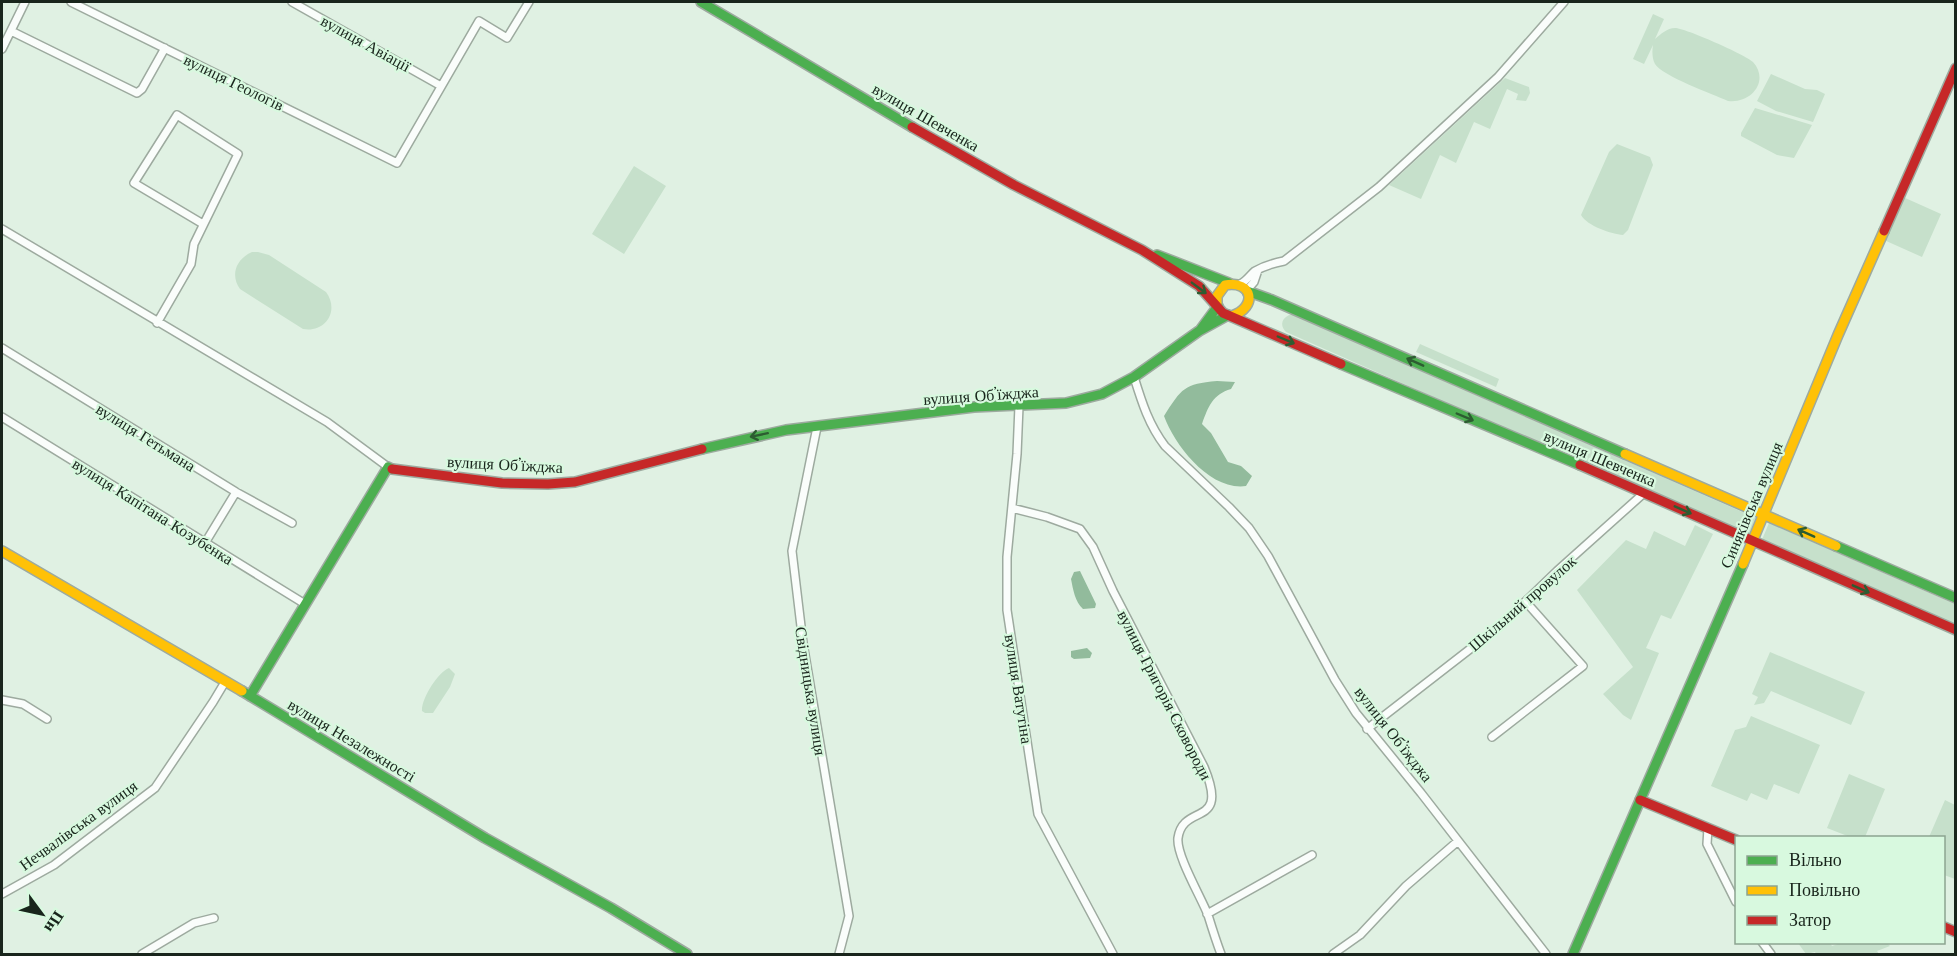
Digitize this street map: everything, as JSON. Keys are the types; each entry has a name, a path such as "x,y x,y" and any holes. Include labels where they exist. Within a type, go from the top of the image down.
{"street":[{"path":"2,49 25,2"},
{"name":"вулиця Геологів","path":"71,2 398,163 441,86"},
{"name":"вулиця Авіації","path":"292,2 441,86"},
{"path":"441,86 479,21 507,38 529,2"},
{"name":"вулиця Шевченка","path":"700,2 948,148 1014,185 1142,250 1199,286 1218,306"},
{"path":"1245,288 1254,282 1258,270 1284,261 1379,187 1498,77 1564,2"},
{"path":"10,31 137,93 142,89 165,48"},
{"name":"Синяківська вулиця","path":"1573,954 1764,515 1842,326 1956,68"},
{"path":"157,322 191,264 194,244 238,154 177,115 134,183 203,224"},
{"name":"вулиця Обʼїжджа","path":"2,229 327,422 388,467 394,470 478,481 575,483 648,462 786,430 974,407 1066,403 1081,400 1102,394 1134,377 1199,331 1230,315"},
{"name":"вулиця Шевченка","path":"1142,250 1229,283"},
{"path":"1229,283 1245,288 1250,299 1247,308 1241,314 1230,315 1218,306 1218,291 1225,285 1229,283"},
{"name":"вулиця Шевченка","path":"1245,288 1956,598"},
{"name":"вулиця Обʼїжджа","path":"1199,331 1218,306"},
{"name":"вулиця Шевченка","path":"1230,315 1956,630"},
{"name":"вулиця Гетьмана","path":"2,348 236,492 292,523"},
{"name":"вулиця Обʼїжджа","path":"1134,377 1145,412 1158,437 1229,507 1257,539 1288,591 1335,680 1367,729 1421,793 1546,954"},
{"name":"вулиця Ватутіна","path":"1019,406 1007,557 1007,610 1038,814 1113,954"},
{"name":"вулиця Капітана Козубенка","path":"2,417 305,604"},
{"name":"Свідницька вулиця","path":"817,427 792,551 803,644 849,916 839,954"},
{"path":"250,696 388,467"},
{"path":"205,543 236,492"},
{"name":"Шкільний провулок","path":"1367,729 1501,625 1644,493"},
{"name":"вулиця Григорія Сковороди","path":"1012,508 1080,529 1093,547 1117,601 1192,744 1211,785 1212,801 1205,810 1186,822 1178,840 1182,858 1207,914 1221,954"},
{"name":"вулиця Незалежності","path":"2,551 250,696 485,838 687,954"},
{"path":"1492,736 1583,666 1526,602"},
{"name":"Нечвалівська вулиця","path":"2,894 54,865 155,788 225,682"},
{"path":"2,700 23,704 47,719"},
{"path":"1640,800 1735,839"},
{"path":"1708,828 1707,844 1735,898"},
{"path":"1336,954 1360,935 1406,886 1458,841"},
{"path":"1207,914 1312,855"},
{"path":"145,952 194,923 214,918"},
{"path":"145,952 156,954"}],"shaded area":[{"path":"1653,14 1664,19 1655,39 1669,29 1681,29 1728,48 1753,62 1760,77 1756,90 1744,99 1728,101 1688,84 1667,74 1655,64 1652,54 1653,45 1644,64 1633,59"},
{"path":"1771,74 1805,89 1817,90 1825,94 1813,122 1776,111 1757,101"},
{"path":"1505,78 1529,87 1530,93 1526,101 1516,100 1518,94 1507,89 1490,129 1474,122 1456,163 1440,155 1421,199 1389,185"},
{"path":"1755,108 1812,125 1794,158 1777,155 1741,136"},
{"path":"1617,144 1650,157 1653,165 1628,230 1623,235 1594,226 1581,215 1609,152"},
{"path":"634,166 666,186 624,254 592,234"},
{"path":"1903,197 1941,214 1922,257 1884,240"},
{"path":"252,252 269,255 326,292 330,299 331,313 324,324 318,328 303,329 240,289 235,278 236,268 246,255"},
{"path":"1289,315 1294,315 1756,518 1748,536 1286,332 1282,323"},
{"path":"1420,344 1499,379 1496,387 1416,352"},
{"path":"1217,381 1235,382 1231,389 1215,398 1202,424 1211,433 1228,462 1241,466 1252,476 1246,486 1233,486 1207,474 1185,453 1164,416 1185,389 1197,384"},
{"path":"1769,523 1955,604 1955,626 1761,542"},
{"path":"1695,525 1713,534 1671,619 1661,615 1646,648 1659,653 1631,720 1603,694 1633,667 1577,590 1626,540 1646,549 1654,531 1685,546"},
{"path":"1080,571 1096,604 1095,608 1083,609 1076,599 1071,579 1074,572"},
{"path":"1087,648 1092,653 1090,658 1074,659 1071,657 1071,651"},
{"path":"1770,652 1865,692 1851,725 1771,691 1764,703 1754,705 1758,697 1752,694"},
{"path":"449,668 455,674 450,687 433,713 425,713 422,711 422,706 427,693 435,680"},
{"path":"1751,716 1820,745 1799,794 1774,784 1767,800 1751,793 1747,801 1711,786 1735,730 1746,727"},
{"path":"1849,774 1885,789 1865,836 1847,836 1827,828"},
{"path":"1945,800 1955,805 1955,879 1945,875 1945,836 1929,836"},
{"path":"1799,944 1831,944 1832,946 1888,944 1890,946 1877,951 1879,954 1816,954 1815,952 1806,954"}],"traffic: fast":[{"path":"701,2 912,127"},
{"path":"1157,255 1229,283"},
{"path":"1247,291 1625,454"},
{"path":"1201,329 1218,306"},
{"path":"702,449 786,430 974,407 1066,403 1102,394 1134,377 1199,331 1228,315"},
{"path":"1341,364 1580,465"},
{"path":"250,696 388,467 392,469"},
{"path":"1836,546 1956,598"},
{"path":"1573,954 1743,564"},
{"path":"242,691 485,838 611,908 687,954"}],"traffic: slow":[{"path":"1743,564 1838,335 1884,231"},
{"path":"1217,305 1217,296 1225,285 1242,286 1249,295 1249,301 1246,307 1232,316"},
{"path":"1625,454 1836,546"},
{"path":"2,551 242,691"}],"traffic: jam":[{"path":"1884,231 1956,68"},
{"path":"912,127 1014,185 1142,250 1199,286 1223,313 1341,364"},
{"path":"392,469 502,483 548,484 575,482 702,449"},
{"path":"1580,465 1956,630"},
{"path":"1640,800 1735,840"},
{"path":"1945,927 1956,932"}]}
